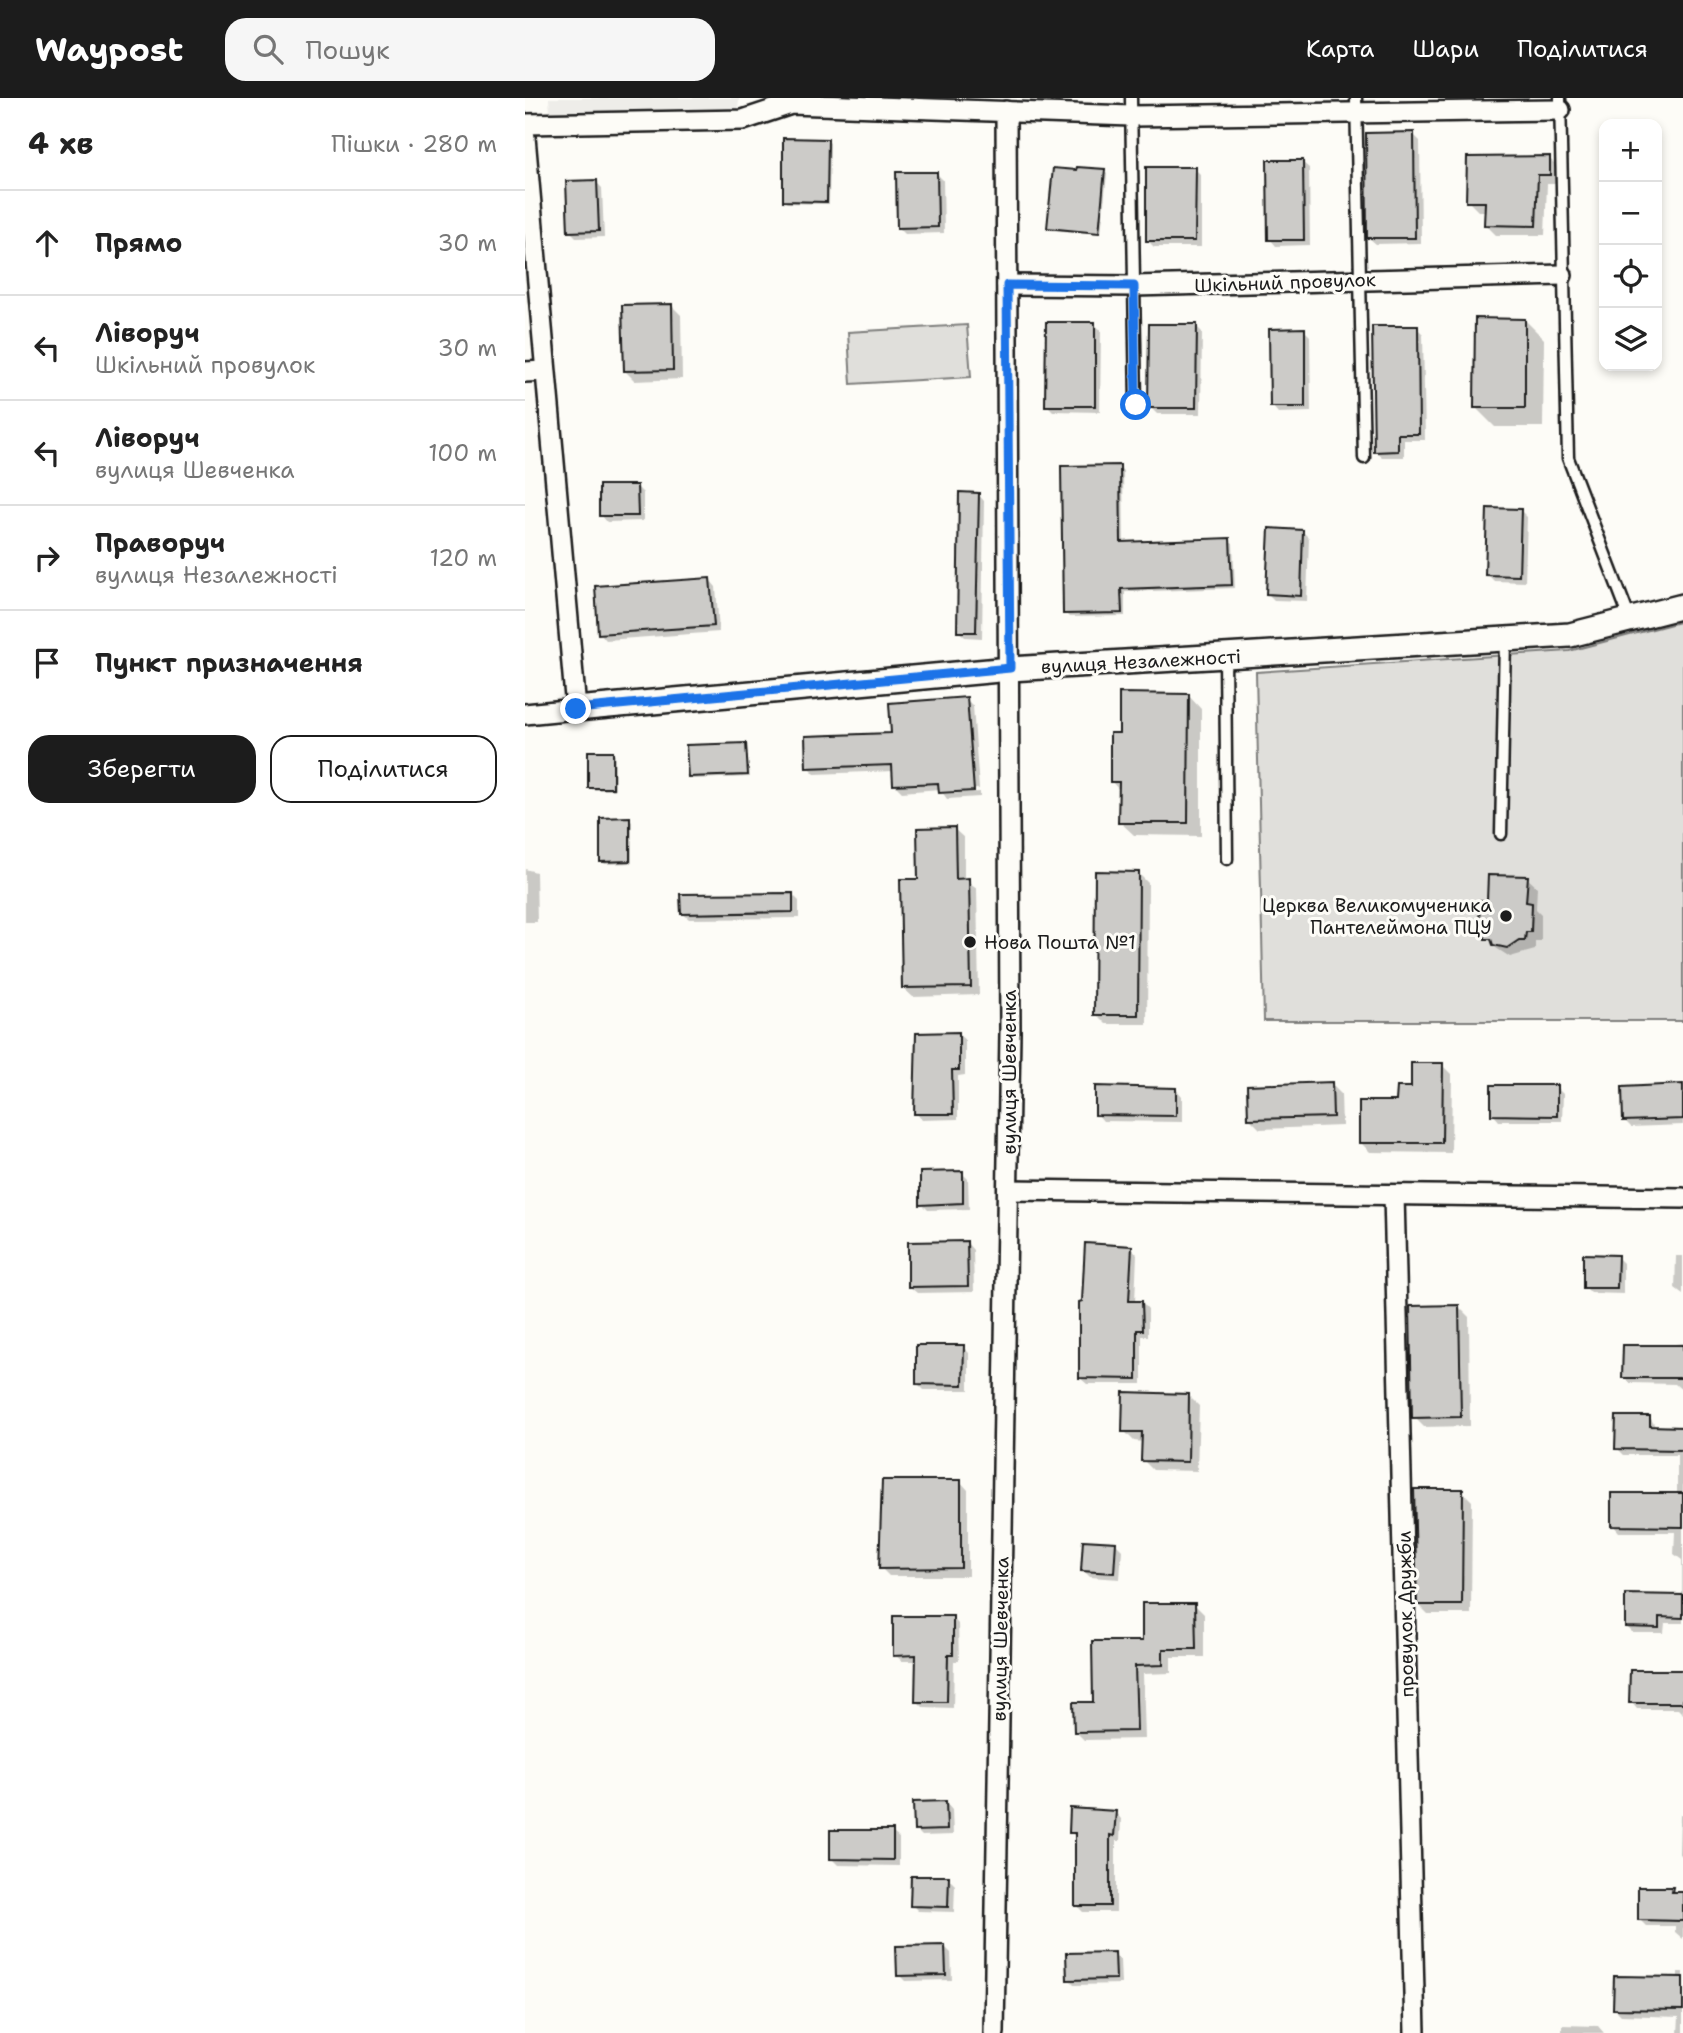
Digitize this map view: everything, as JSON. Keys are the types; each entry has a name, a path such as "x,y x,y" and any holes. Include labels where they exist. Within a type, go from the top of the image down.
{"street":[{"path":"525,124 743,120 791,104 1006,111 1131,107 1560,104"},
{"name":"вулиця Шевченка","path":"993,2033 1008,1190 1010,668 1006,111"},
{"path":"525,137 534,371 576,709"},
{"name":"Шкільний провулок","path":"1007,285 1134,286 1562,275"},
{"name":"вулиця Незалежності","path":"525,714 1010,668 1570,635 1683,606"},
{"path":"1008,1190 1683,1198"},
{"name":"провулок Дружби","path":"1394,1195 1415,2033"}],"lane":[{"path":"1560,104 1562,275 1569,458 1630,620"},
{"path":"1356,105 1364,458"},
{"path":"1131,107 1136,405"},
{"path":"1501,834 1505,639"},
{"path":"1225,656 1227,859"}],"shaded area":[{"path":"549,98 739,98 738,112 550,113"},
{"path":"967,325 971,377 851,384 848,332"},
{"path":"1683,621 1683,1021 1264,1021 1256,672 1569,651"}],"building":[{"path":"1414,132 1415,238 1367,238 1366,133"},
{"path":"783,138 828,139 827,202 783,201"},
{"path":"1550,156 1550,175 1538,175 1536,226 1484,225 1485,202 1466,202 1467,157"},
{"path":"1267,160 1303,160 1304,240 1268,240"},
{"path":"1077,167 1105,169 1099,233 1047,228 1053,168 1076,170"},
{"path":"1146,167 1196,167 1195,241 1146,241"},
{"path":"896,172 937,172 938,227 897,228"},
{"path":"597,180 599,231 568,232 566,181"},
{"path":"672,304 673,370 624,371 622,305"},
{"path":"1475,318 1525,319 1525,408 1474,408"},
{"path":"1046,322 1095,322 1095,406 1045,406"},
{"path":"1149,324 1197,324 1196,408 1148,408"},
{"path":"1372,326 1418,326 1419,434 1398,434 1398,451 1374,452"},
{"path":"1305,328 1305,407 1270,407 1269,329"},
{"path":"1120,465 1121,542 1230,538 1232,585 1121,589 1122,613 1063,614 1061,466"},
{"path":"599,485 637,485 638,516 599,516"},
{"path":"959,492 979,493 976,632 957,632"},
{"path":"1487,508 1521,509 1519,576 1485,575"},
{"path":"1269,528 1303,530 1301,596 1266,594"},
{"path":"710,578 714,626 598,634 595,586"},
{"path":"1119,693 1189,694 1188,823 1118,823 1119,782 1110,782 1110,733 1119,733"},
{"path":"967,697 974,791 939,793 938,783 893,785 892,765 806,768 805,736 891,733 889,703"},
{"path":"746,743 748,775 688,777 686,745"},
{"path":"588,751 613,751 613,788 588,788"},
{"path":"630,817 630,861 600,862 600,818"},
{"path":"955,827 956,879 969,878 971,987 902,988 900,879 918,879 917,828"},
{"path":"1095,871 1139,872 1138,1015 1094,1015"},
{"name":"Церква Великомученика Пантелеймона ПЦУ","path":"1488,875 1528,876 1526,902 1532,903 1531,932 1526,932 1525,940 1519,940 1507,948 1493,945 1491,939 1485,939 1485,929 1479,928 1480,900 1487,901"},
{"path":"793,893 793,912 681,914 680,894"},
{"path":"959,1032 959,1070 952,1070 953,1114 914,1114 916,1033"},
{"path":"1411,1063 1443,1063 1442,1143 1359,1143 1359,1101 1396,1101 1397,1087 1411,1087"},
{"path":"1332,1082 1333,1117 1248,1119 1247,1085"},
{"path":"1683,1084 1683,1119 1623,1121 1622,1087"},
{"path":"1491,1085 1557,1085 1557,1116 1491,1115"},
{"path":"1095,1086 1176,1088 1176,1116 1095,1115"},
{"path":"963,1171 963,1203 920,1205 920,1172"},
{"path":"967,1241 968,1286 908,1287 908,1242"},
{"path":"1085,1243 1132,1246 1129,1301 1142,1301 1143,1330 1137,1330 1137,1379 1079,1378 1079,1302 1082,1301"},
{"path":"1583,1254 1618,1255 1617,1288 1583,1288"},
{"path":"1459,1305 1461,1417 1412,1418 1410,1306"},
{"path":"916,1345 964,1345 963,1385 916,1384"},
{"path":"1623,1345 1683,1345 1683,1378 1622,1378"},
{"path":"1123,1392 1189,1394 1188,1462 1141,1461 1142,1432 1122,1432"},
{"path":"1616,1416 1650,1416 1650,1426 1683,1427 1683,1450 1615,1449"},
{"path":"882,1480 961,1480 961,1568 879,1569"},
{"path":"1414,1489 1463,1489 1462,1605 1417,1605"},
{"path":"1611,1493 1683,1493 1683,1527 1611,1526"},
{"path":"1083,1540 1116,1542 1114,1573 1081,1571"},
{"path":"1625,1594 1683,1595 1683,1618 1659,1617 1659,1628 1625,1627"},
{"path":"1142,1603 1195,1603 1196,1649 1163,1649 1163,1665 1135,1666 1137,1731 1074,1732 1073,1702 1093,1702 1092,1641 1142,1641"},
{"path":"893,1616 953,1616 953,1655 948,1655 947,1702 915,1702 916,1655 893,1656"},
{"path":"1630,1670 1683,1670 1683,1703 1629,1703"},
{"path":"946,1801 947,1830 914,1831 913,1802"},
{"path":"1070,1808 1116,1811 1114,1836 1110,1835 1110,1906 1075,1906 1075,1833 1069,1833"},
{"path":"830,1830 893,1830 893,1860 830,1859"},
{"path":"911,1876 949,1876 948,1907 910,1906"},
{"path":"1638,1887 1673,1887 1672,1892 1683,1892 1683,1921 1638,1920"},
{"path":"945,1945 946,1975 897,1976 896,1946"},
{"path":"1115,1952 1116,1979 1067,1980 1066,1953"},
{"path":"1614,1976 1683,1977 1683,2010 1613,2009"}],"place":[{"name":"Церква Великомученика Пантелеймона ПЦУ","path":"1506,916"},
{"name":"Нова Пошта №1","path":"970,942"}],"route":[{"path":"576,709 1010,668 1007,285 1134,286 1136,405"}]}
